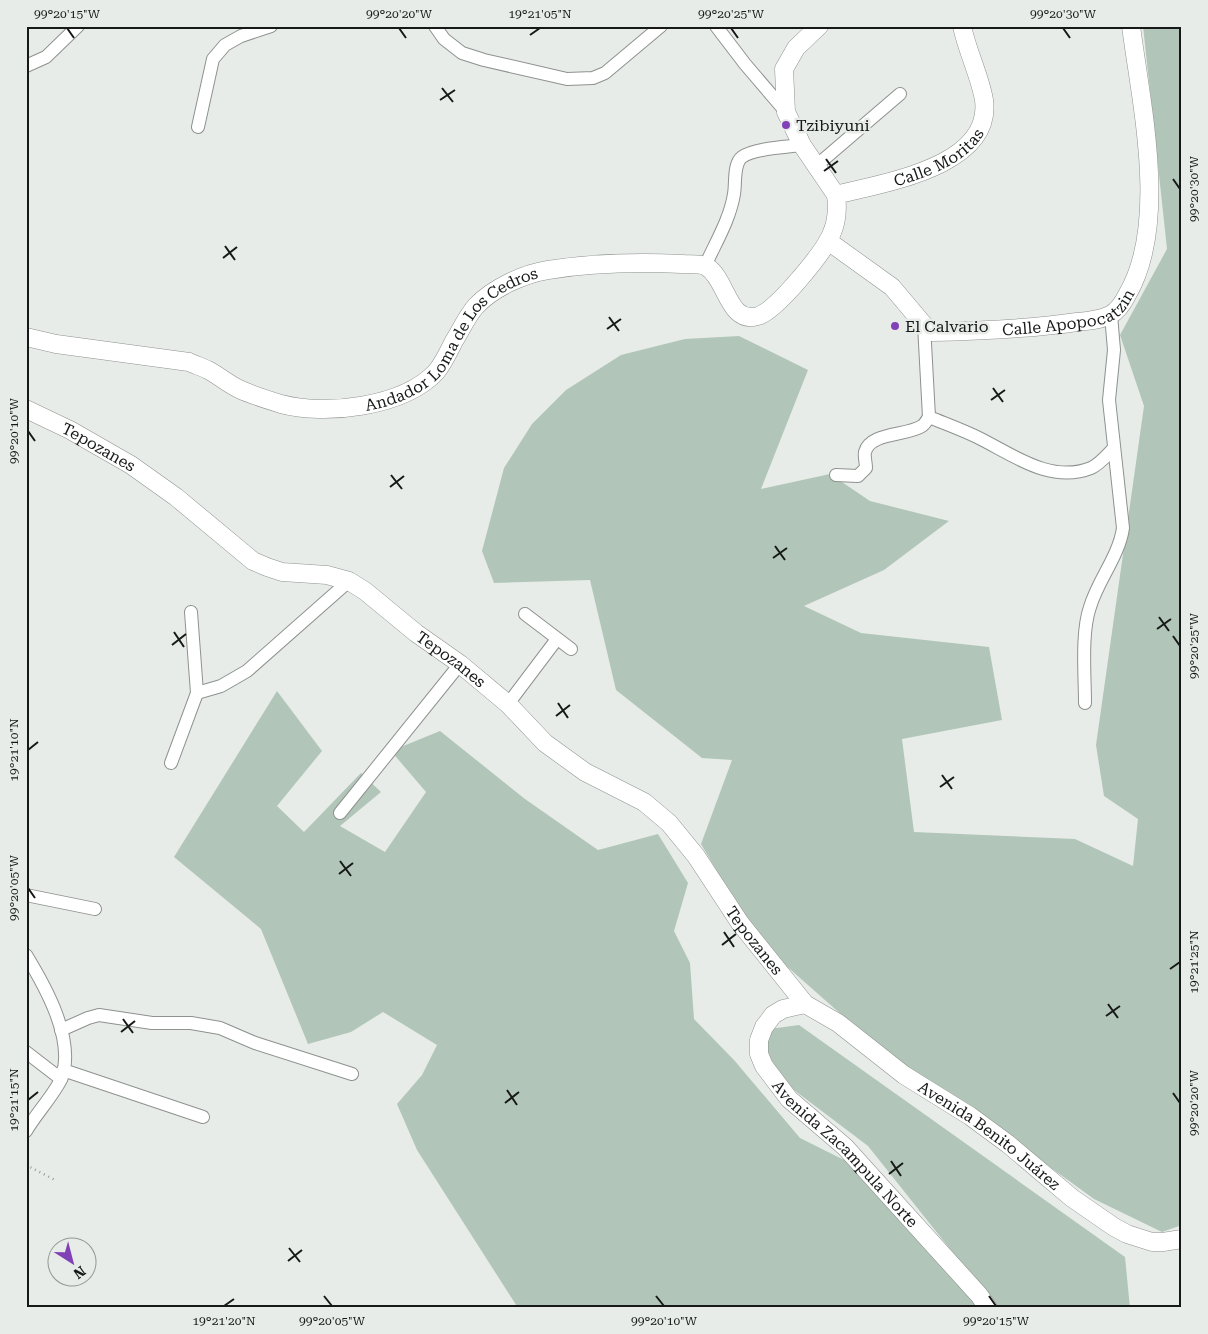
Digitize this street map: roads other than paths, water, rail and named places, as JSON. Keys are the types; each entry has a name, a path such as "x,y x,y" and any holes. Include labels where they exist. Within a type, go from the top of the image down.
{"main road":[{"path":"705,266 714,273 736,312 747,317 759,316 774,307 788,293 828,241 838,206 836,195 802,145 786,112 784,69 796,48 819,26"},
{"name":"Calle Moritas","path":"836,195 931,170 955,156 973,139 981,125 984,99 962,26"},
{"name":"Calle Apopocatzin","path":"924,326 932,332 1055,325 1100,319 1111,315 1120,306 1131,288 1140,266 1149,216 1150,164 1131,26"},
{"path":"828,241 892,287 924,326"},
{"name":"Andador Loma de Los Cedros","path":"26,337 56,344 189,362 207,369 239,389 283,405 317,409 352,407 385,402 415,389 436,372 475,307 496,290 521,278 546,270 580,266 644,262 705,266"},
{"name":"Tepozanes","path":"26,410 70,430 131,465 176,497 254,561 282,572 327,575 348,581 365,590 416,633 460,664 508,704 544,744 585,772 644,802 669,823 696,856 740,923 805,1004"},
{"name":"Avenida Benito Juárez","path":"805,1004 838,1023 904,1075 970,1116 1008,1144 1072,1198 1114,1227 1127,1234 1152,1242 1182,1239"},
{"name":"Avenida Zacampula Norte","path":"805,1004 784,1009 773,1015 764,1027 759,1040 759,1054 764,1066 789,1099 845,1147 979,1295 988,1308"}],"street":[{"path":"26,66 46,57 78,26"},
{"path":"198,127 213,59 225,46 241,36 271,26"},
{"path":"435,26 444,39 462,53 484,60 567,79 593,78 605,73 662,26"},
{"path":"716,26 786,112"},
{"path":"816,166 900,94"},
{"path":"705,266 730,210 735,193 738,162 742,157 751,152 802,145"},
{"path":"1085,704 1086,632 1089,609 1094,594 1118,548 1123,528 1109,400 1114,350 1111,315"},
{"path":"836,476 858,476 866,468 865,451 871,443 877,439 922,426 929,417 924,326"},
{"path":"929,417 976,436 1040,469 1063,473 1091,468 1097,465 1114,448"},
{"path":"198,693 221,686 247,671 348,581"},
{"path":"171,763 198,693 191,612"},
{"path":"525,614 571,649"},
{"path":"508,704 558,639"},
{"path":"340,812 460,664"},
{"path":"26,895 95,908"},
{"path":"26,955 49,996 61,1030 64,1056 63,1074 26,1131"},
{"path":"61,1030 99,1015 152,1023 191,1023 220,1028 255,1043 352,1074"},
{"path":"26,1052 63,1074 202,1117"}],"place":[{"name":"Tzibiyuni","path":"786,125"},
{"name":"El Calvario","path":"895,326"}]}
